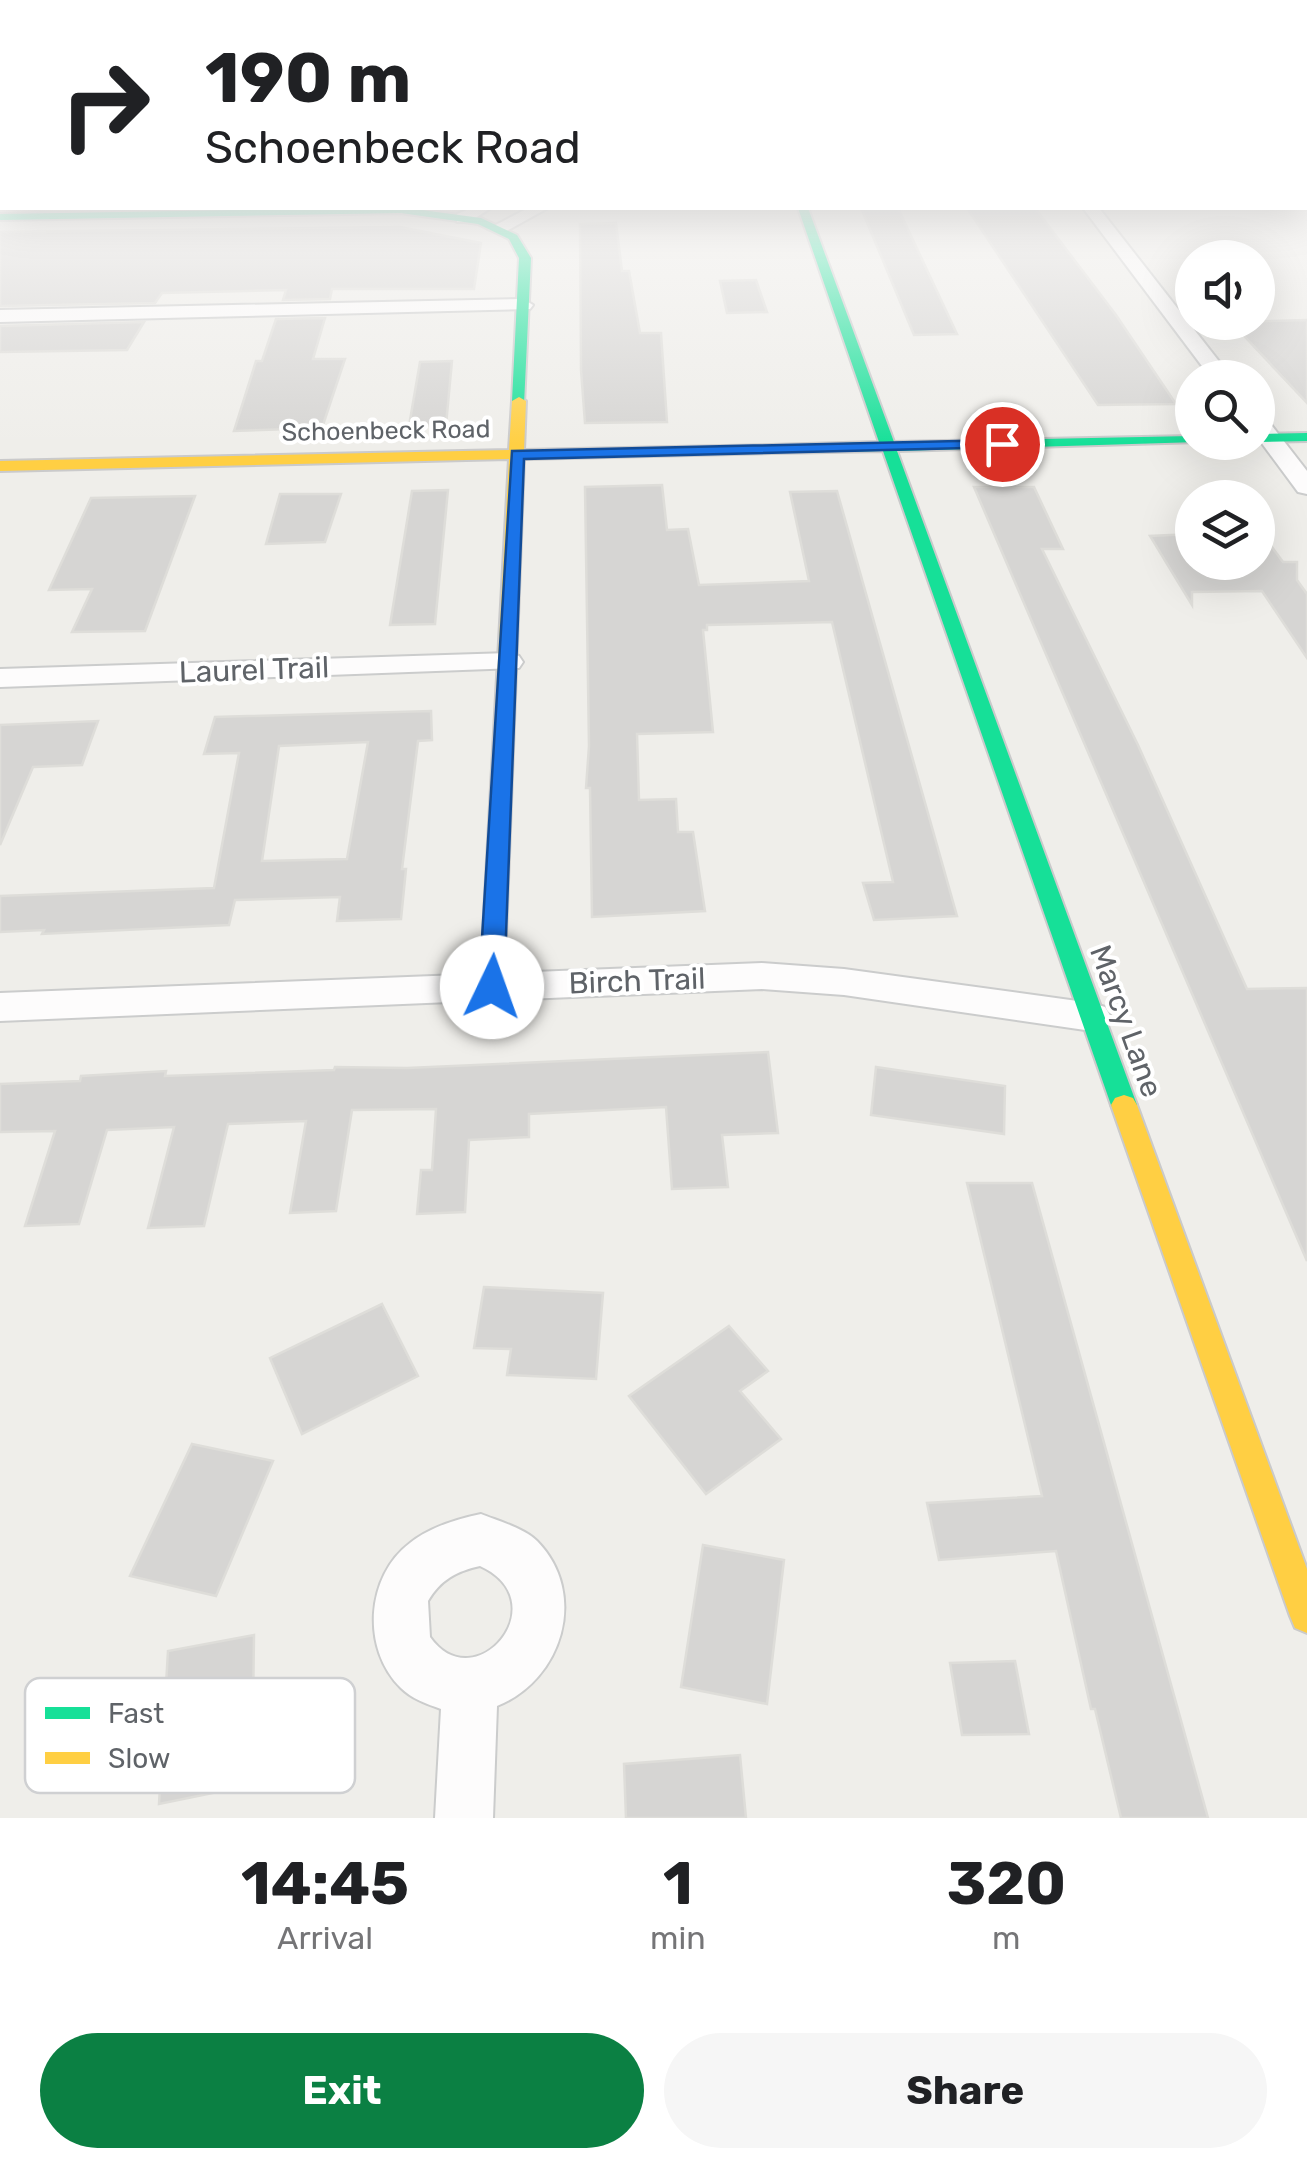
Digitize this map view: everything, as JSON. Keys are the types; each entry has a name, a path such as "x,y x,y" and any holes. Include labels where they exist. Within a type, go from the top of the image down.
{"street":[{"path":"492,987 524,276"},
{"name":"Marcy Lane","path":"827,276 1307,1616"},
{"path":"1143,276 1208,360"},
{"path":"0,316 523,305"},
{"path":"1275,434 1307,437"},
{"name":"Schoenbeck Road","path":"0,466 1175,440"},
{"path":"1275,449 1307,487"},
{"name":"Laurel Trail","path":"0,678 509,662"},
{"name":"Birch Trail","path":"0,1007 762,976 844,982 1092,1017"},
{"path":"464,1818 470,1686"}],"building":[{"path":"0,276 476,276 474,289 332,289 330,299 283,300 286,290 162,293 155,303 0,306"},
{"path":"580,276 630,276 640,333 661,333 667,422 585,423"},
{"path":"889,276 930,276 957,334 914,335"},
{"path":"1012,276 1086,276 1175,404 1098,405"},
{"path":"756,280 767,312 727,313 720,281"},
{"path":"325,318 313,359 345,359 322,428 234,431 256,361 262,361 276,319"},
{"path":"1307,320 1307,403 1275,369 1275,360 1267,360 1248,340 1275,340 1275,321"},
{"path":"144,322 127,350 0,352 0,326"},
{"path":"452,361 446,425 409,426 420,362"},
{"path":"662,485 667,530 688,529 699,585 809,581 790,492 837,491 957,916 874,920 863,883 893,882 832,622 707,625 707,630 703,630 713,732 637,734 639,800 676,799 678,832 693,832 705,911 592,917 590,788 586,788 589,746 585,487"},
{"path":"974,487 1034,487 1063,549 1042,549 1138,745 1247,989 1307,988 1307,1261"},
{"path":"448,490 435,624 390,625 412,491"},
{"path":"280,494 341,494 325,542 266,544"},
{"path":"195,496 145,631 72,632 92,589 49,590 91,498"},
{"path":"1175,535 1175,577 1150,536"},
{"path":"1275,551 1283,562 1297,562 1297,580 1307,594 1307,658 1262,591 1192,592 1192,605 1177,580 1275,580"},
{"path":"431,711 432,740 418,741 402,869 406,869 401,919 337,921 340,897 235,900 229,925 42,934 44,930 0,932 0,896 214,888 239,753 204,754 215,717","holes":["368,742 347,859 262,861 279,746"]},
{"path":"98,721 82,765 33,767 0,845 0,725"},
{"path":"768,1052 778,1133 722,1135 728,1187 672,1189 666,1107 529,1114 529,1137 469,1140 465,1212 417,1214 421,1170 432,1170 436,1109 352,1110 336,1211 290,1213 306,1121 228,1124 204,1226 148,1228 174,1127 107,1130 79,1224 25,1226 55,1131 0,1132 0,1084 80,1081 81,1076 166,1071 165,1076"},
{"path":"876,1067 1005,1086 1004,1134 871,1115"},
{"path":"967,1183 1032,1183 1208,1818 1121,1818 1095,1709 1091,1709 1056,1551 939,1560 927,1503 1042,1496"},
{"path":"484,1287 603,1293 596,1379 507,1375 511,1349 474,1348"},
{"path":"382,1304 418,1376 302,1434 270,1358"},
{"path":"729,1326 768,1371 740,1391 781,1439 706,1494 629,1396"},
{"path":"192,1444 273,1461 216,1596 130,1576"},
{"path":"703,1545 784,1560 767,1704 681,1687"},
{"path":"254,1635 253,1678 166,1678 168,1651"},
{"path":"1015,1661 1029,1734 962,1735 950,1663"},
{"path":"740,1755 746,1818 626,1818 624,1764"},
{"path":"160,1793 213,1793 159,1804"}],"traffic: fast":[{"path":"519,401 524,276"},
{"path":"827,276 1124,1105"},
{"path":"1275,438 1307,437"},
{"path":"771,449 1175,440"}],"traffic: slow":[{"path":"492,987 519,401"},
{"path":"0,466 771,449"},
{"path":"1124,1105 1307,1616"}],"route":[{"path":"492,987 517,454 1002,444"}]}
